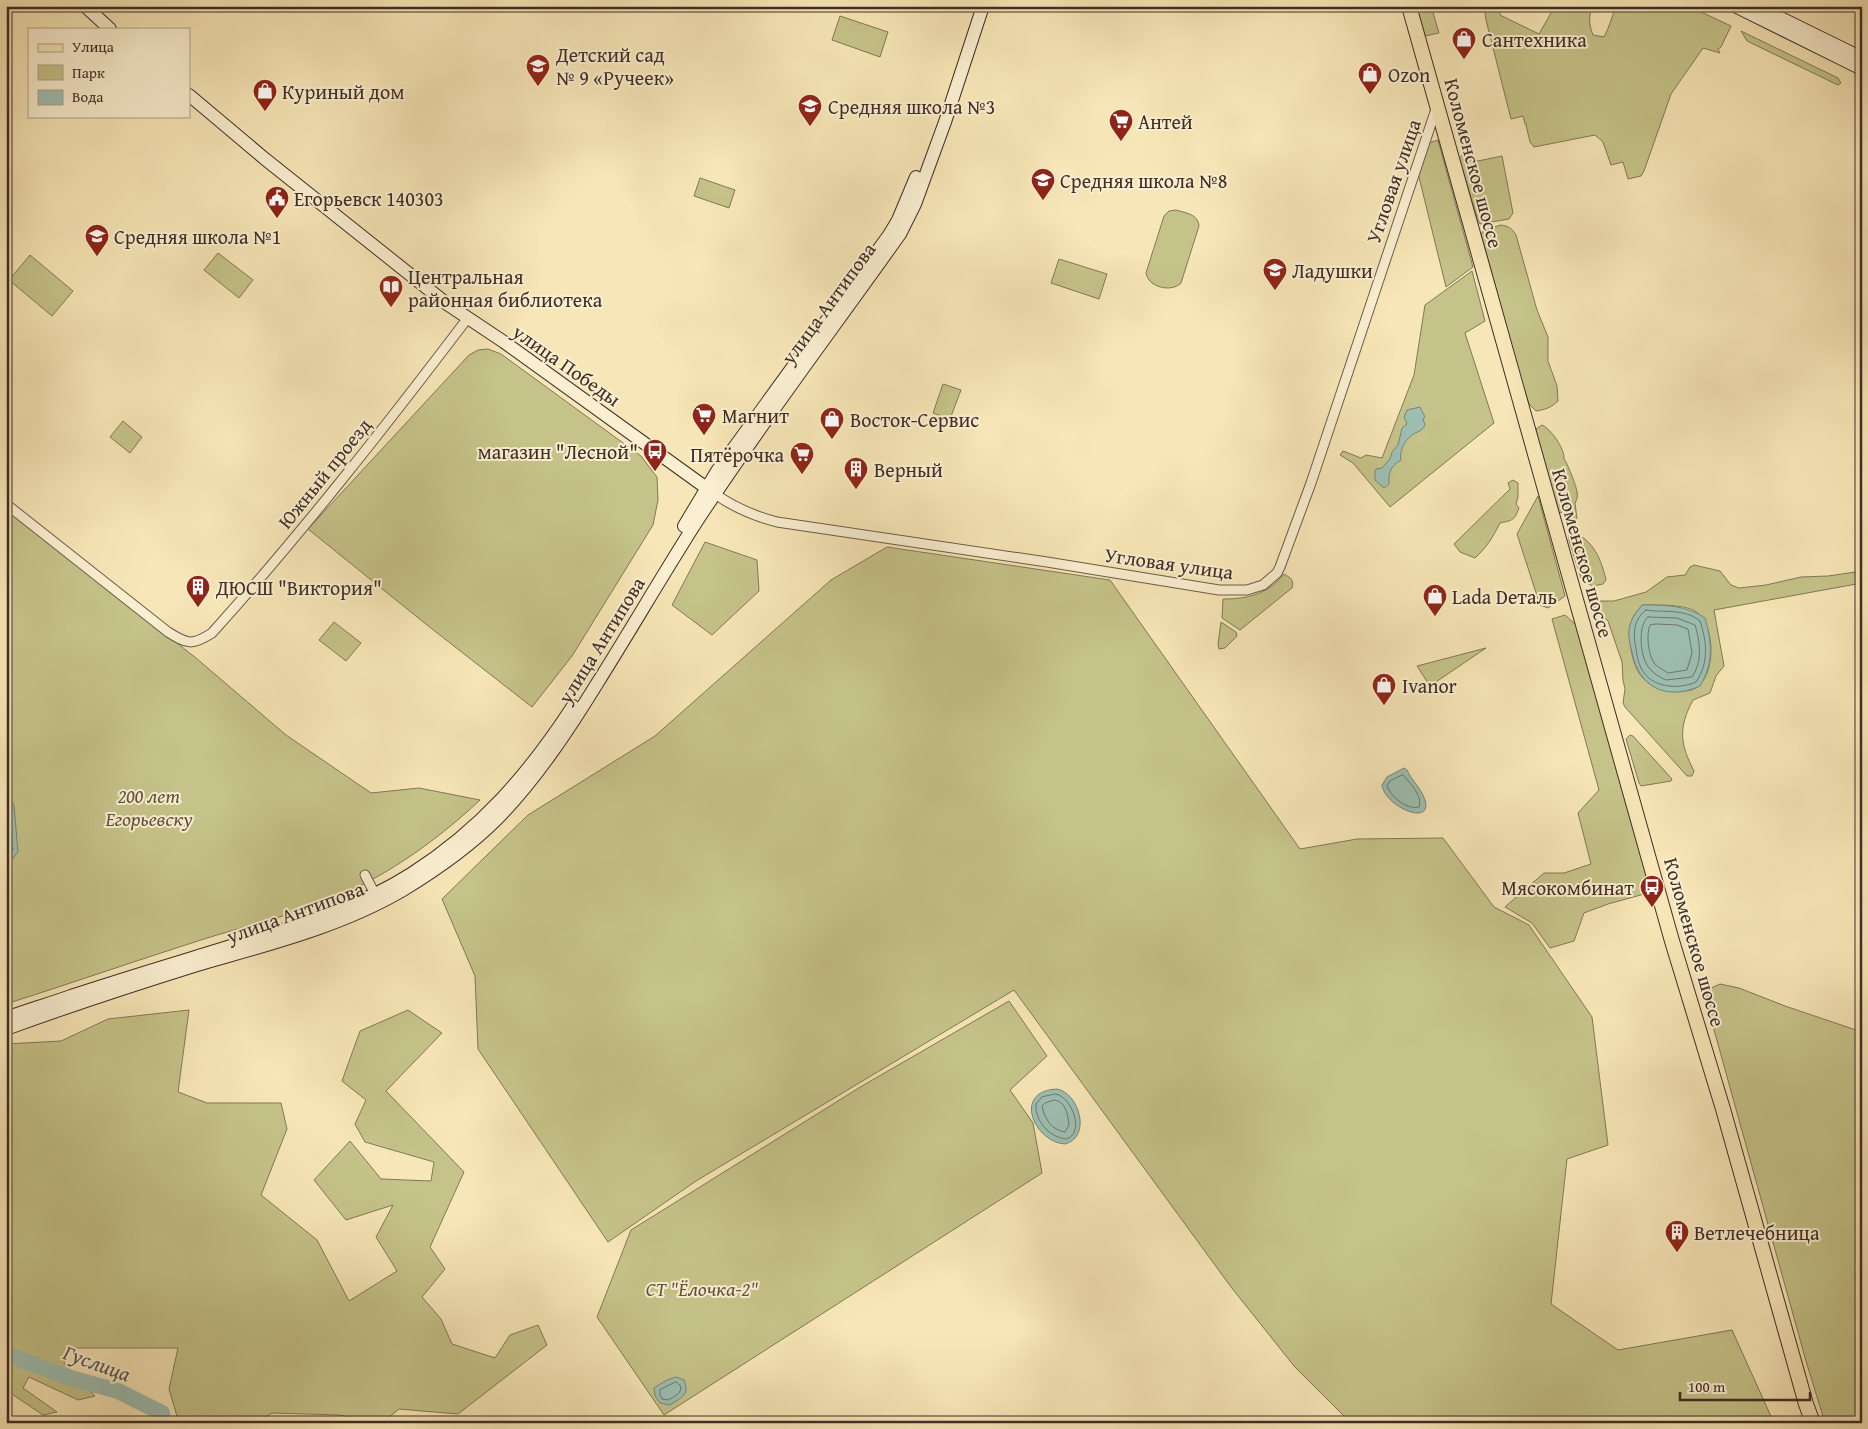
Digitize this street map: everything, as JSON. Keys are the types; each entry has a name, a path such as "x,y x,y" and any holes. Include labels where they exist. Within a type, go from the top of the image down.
{"main road":[{"path":"85,6 109,28"},
{"name":"улица Антипова","path":"6,1029 136,984 332,923 402,890 449,859 484,831 499,816 545,761 584,704 711,491 717,471 885,241 898,220 933,132 974,6"},
{"name":"улица Антипова","path":"6,1018 152,970 290,928 375,894 410,874 448,848 496,806 522,777 593,675 711,491 752,440 906,225 942,131 983,6"},
{"name":"Коломенское шоссе","path":"1409,6 1438,103 1468,217 1674,949 1723,1109 1803,1395 1813,1423"},
{"path":"1735,6 1862,69"},
{"path":"1756,6 1862,58"},
{"name":"улица Победы","path":"190,96 266,159 468,319 504,342 711,491"}],"street":[{"name":"Угловая улица","path":"711,491 734,507 753,516 786,524 1219,590 1247,590 1263,585 1277,574 1284,558 1438,103"},
{"name":"Южный проезд","path":"6,504 168,632 182,641 199,642 212,633 317,511 468,319"},
{"path":"365,875 375,894"}],"green space":[{"path":"1416,6 1431,6 1439,33 1425,36"},
{"path":"1484,6 1500,6 1500,15 1539,34 1555,6 1593,6 1590,24 1593,35 1604,37 1616,6 1688,6 1731,26 1721,47 1718,49 1720,53 1703,48 1671,94 1644,171 1641,176 1628,179 1623,162 1611,165 1603,142 1595,135 1534,147 1530,142 1527,124 1525,124 1523,116 1511,119"},
{"path":"840,16 888,32 880,57 832,40"},
{"path":"1741,31 1838,78 1841,83 1838,85 1747,41"},
{"path":"1438,140 1473,267 1446,287 1418,173 1429,143"},
{"path":"1465,153 1478,161 1502,156 1513,213 1509,219 1480,224 1478,221 1459,158"},
{"path":"700,178 735,190 729,208 694,196"},
{"path":"1176,210 1194,216 1199,226 1181,283 1172,288 1160,287 1151,282 1146,273 1164,216 1169,211"},
{"path":"1501,225 1510,228 1516,235 1537,310 1548,337 1548,361 1557,386 1558,401 1551,407 1539,411 1536,411 1529,404 1524,390 1481,234 1484,230"},
{"path":"218,253 253,280 239,298 204,270"},
{"path":"30,255 73,291 52,316 9,280"},
{"path":"1059,259 1107,274 1099,299 1051,283"},
{"path":"1472,271 1485,321 1465,333 1494,423 1390,507 1353,463 1340,455 1343,451 1361,458 1366,455 1382,458 1414,375 1425,305"},
{"path":"488,349 501,354 641,456 657,477 658,500 653,525 572,656 532,707 308,529 469,355 478,350"},
{"path":"943,384 961,390 950,419 933,413"},
{"path":"123,421 142,437 130,453 110,437"},
{"path":"1542,425 1546,427 1560,445 1577,490 1575,503 1577,519 1569,523 1566,521 1568,516 1567,510 1560,513 1558,511 1538,442 1536,429"},
{"path":"1513,480 1518,483 1516,504 1519,508 1514,518 1500,523 1489,542 1475,558 1460,552 1454,544 1510,489 1508,483"},
{"path":"1538,496 1565,596 1548,608 1540,605 1517,534"},
{"name":"200 лет Егорьевску","path":"6,509 196,658 286,735 371,793 419,788 480,800 444,832 405,860 342,895 305,909 204,939 6,1004"},
{"path":"1573,532 1586,540 1599,558 1606,580 1603,584 1593,586 1582,581 1569,540 1569,535"},
{"path":"705,542 757,560 759,591 712,635 672,605"},
{"path":"887,547 1110,580 1300,849 1357,839 1443,838 1494,907 1529,925 1592,1017 1608,1145 1567,1159 1551,1304 1618,1350 1732,1330 1774,1423 1351,1423 1294,1366 1231,1287 1014,990 696,1181 608,1242 478,1049 475,976 442,899 528,815 655,736 831,580"},
{"path":"1694,565 1720,571 1731,585 1739,588 1766,585 1801,577 1828,576 1862,571 1862,583 1714,610 1724,666 1716,676 1710,693 1693,700 1688,710 1683,728 1683,736 1686,752 1694,771 1692,776 1687,776 1625,707 1623,703 1625,689 1622,662 1608,621 1593,604 1596,601 1614,601 1646,592 1667,577 1685,575 1690,567","holes":["1642,605 1684,607 1695,611 1702,618 1710,638 1710,662 1702,683 1694,689 1677,691 1655,687 1647,682 1638,671 1631,651 1630,625"]},
{"path":"1284,574 1293,583 1292,588 1240,630 1222,618 1223,599 1241,598 1257,594 1278,581"},
{"path":"1565,615 1576,625 1650,880 1648,893 1584,913 1574,941 1550,948 1532,923 1505,907 1544,873 1564,873 1591,864 1578,813 1599,790 1552,619"},
{"path":"334,622 361,643 346,661 319,640"},
{"path":"1221,622 1236,632 1237,636 1225,648 1219,649 1218,644"},
{"path":"1486,648 1430,686 1417,666"},
{"path":"1630,735 1672,779 1671,781 1641,786 1626,739"},
{"path":"1720,984 1739,988 1862,1032 1862,1423 1825,1423 1706,1001 1709,989"},
{"name":"СТ \"Ёлочка-2\"","path":"1009,1001 1047,1056 1010,1090 1033,1123 1042,1173 664,1415 597,1317 631,1230 862,1086"},
{"path":"189,1010 178,1092 207,1103 281,1103 287,1129 261,1195 317,1240 349,1301 397,1271 376,1237 393,1205 346,1220 314,1180 350,1141 381,1179 431,1181 434,1162 365,1142 355,1124 366,1100 342,1081 360,1031 408,1010 442,1033 386,1091 464,1172 430,1247 445,1269 422,1297 441,1319 452,1344 495,1358 510,1335 538,1325 547,1345 458,1414 399,1409 382,1423 339,1415 272,1413 256,1423 179,1423 169,1389 178,1348 70,1348 64,1363 95,1396 78,1400 29,1377 23,1388 57,1412 43,1415 6,1390 6,1044 61,1041 108,1019"}],"water":[{"path":"1420,407 1425,417 1423,419 1425,425 1404,443 1401,450 1401,460 1391,470 1389,484 1384,488 1375,480 1375,471 1382,468 1390,459 1392,452 1398,445 1402,428 1407,424 1404,417 1407,410"},
{"path":"1642,605 1683,608 1705,618 1710,644 1710,661 1700,686 1676,692 1666,691 1648,683 1641,675 1632,652 1629,632 1632,619"},
{"path":"1404,768 1419,788 1425,800 1426,808 1422,812 1416,813 1399,807 1385,793 1382,785 1387,777"},
{"path":"6,791 14,805 18,852 10,862 6,898"},
{"path":"1057,1089 1065,1092 1071,1098 1079,1115 1080,1125 1078,1133 1073,1140 1065,1144 1054,1141 1044,1135 1037,1126 1033,1116 1032,1107 1035,1098 1043,1092"},
{"path":"676,1377 684,1380 686,1389 684,1395 670,1405 660,1403 655,1396 654,1388"}],"waterway":[{"name":"Гуслица","path":"6,1354 67,1377 118,1391 162,1413 163,1423"}],"place":[{"name":"Сантехника","path":"1464,60"},
{"name":"Детский сад № 9 «Ручеек»","path":"538,87"},
{"name":"Ozon","path":"1370,95"},
{"name":"Куриный дом","path":"265,112"},
{"name":"Средняя школа №3","path":"810,127"},
{"name":"Антей","path":"1121,142"},
{"name":"Средняя школа №8","path":"1043,201"},
{"name":"Егорьевск 140303","path":"277,219"},
{"name":"Средняя школа №1","path":"97,257"},
{"name":"Ладушки","path":"1275,291"},
{"name":"Центральная районная библиотека","path":"391,308"},
{"name":"Магнит","path":"704,436"},
{"name":"Восток-Сервис","path":"832,440"},
{"name":"магазин \"Лесной\"","path":"655,472"},
{"name":"Пятёрочка","path":"802,475"},
{"name":"Верный","path":"856,490"},
{"name":"ДЮСШ \"Виктория\"","path":"198,608"},
{"name":"Lada Dеталь","path":"1435,617"},
{"name":"Ivanor","path":"1384,706"},
{"name":"Мясокомбинат","path":"1652,908"},
{"name":"Ветлечебница","path":"1677,1253"}]}
